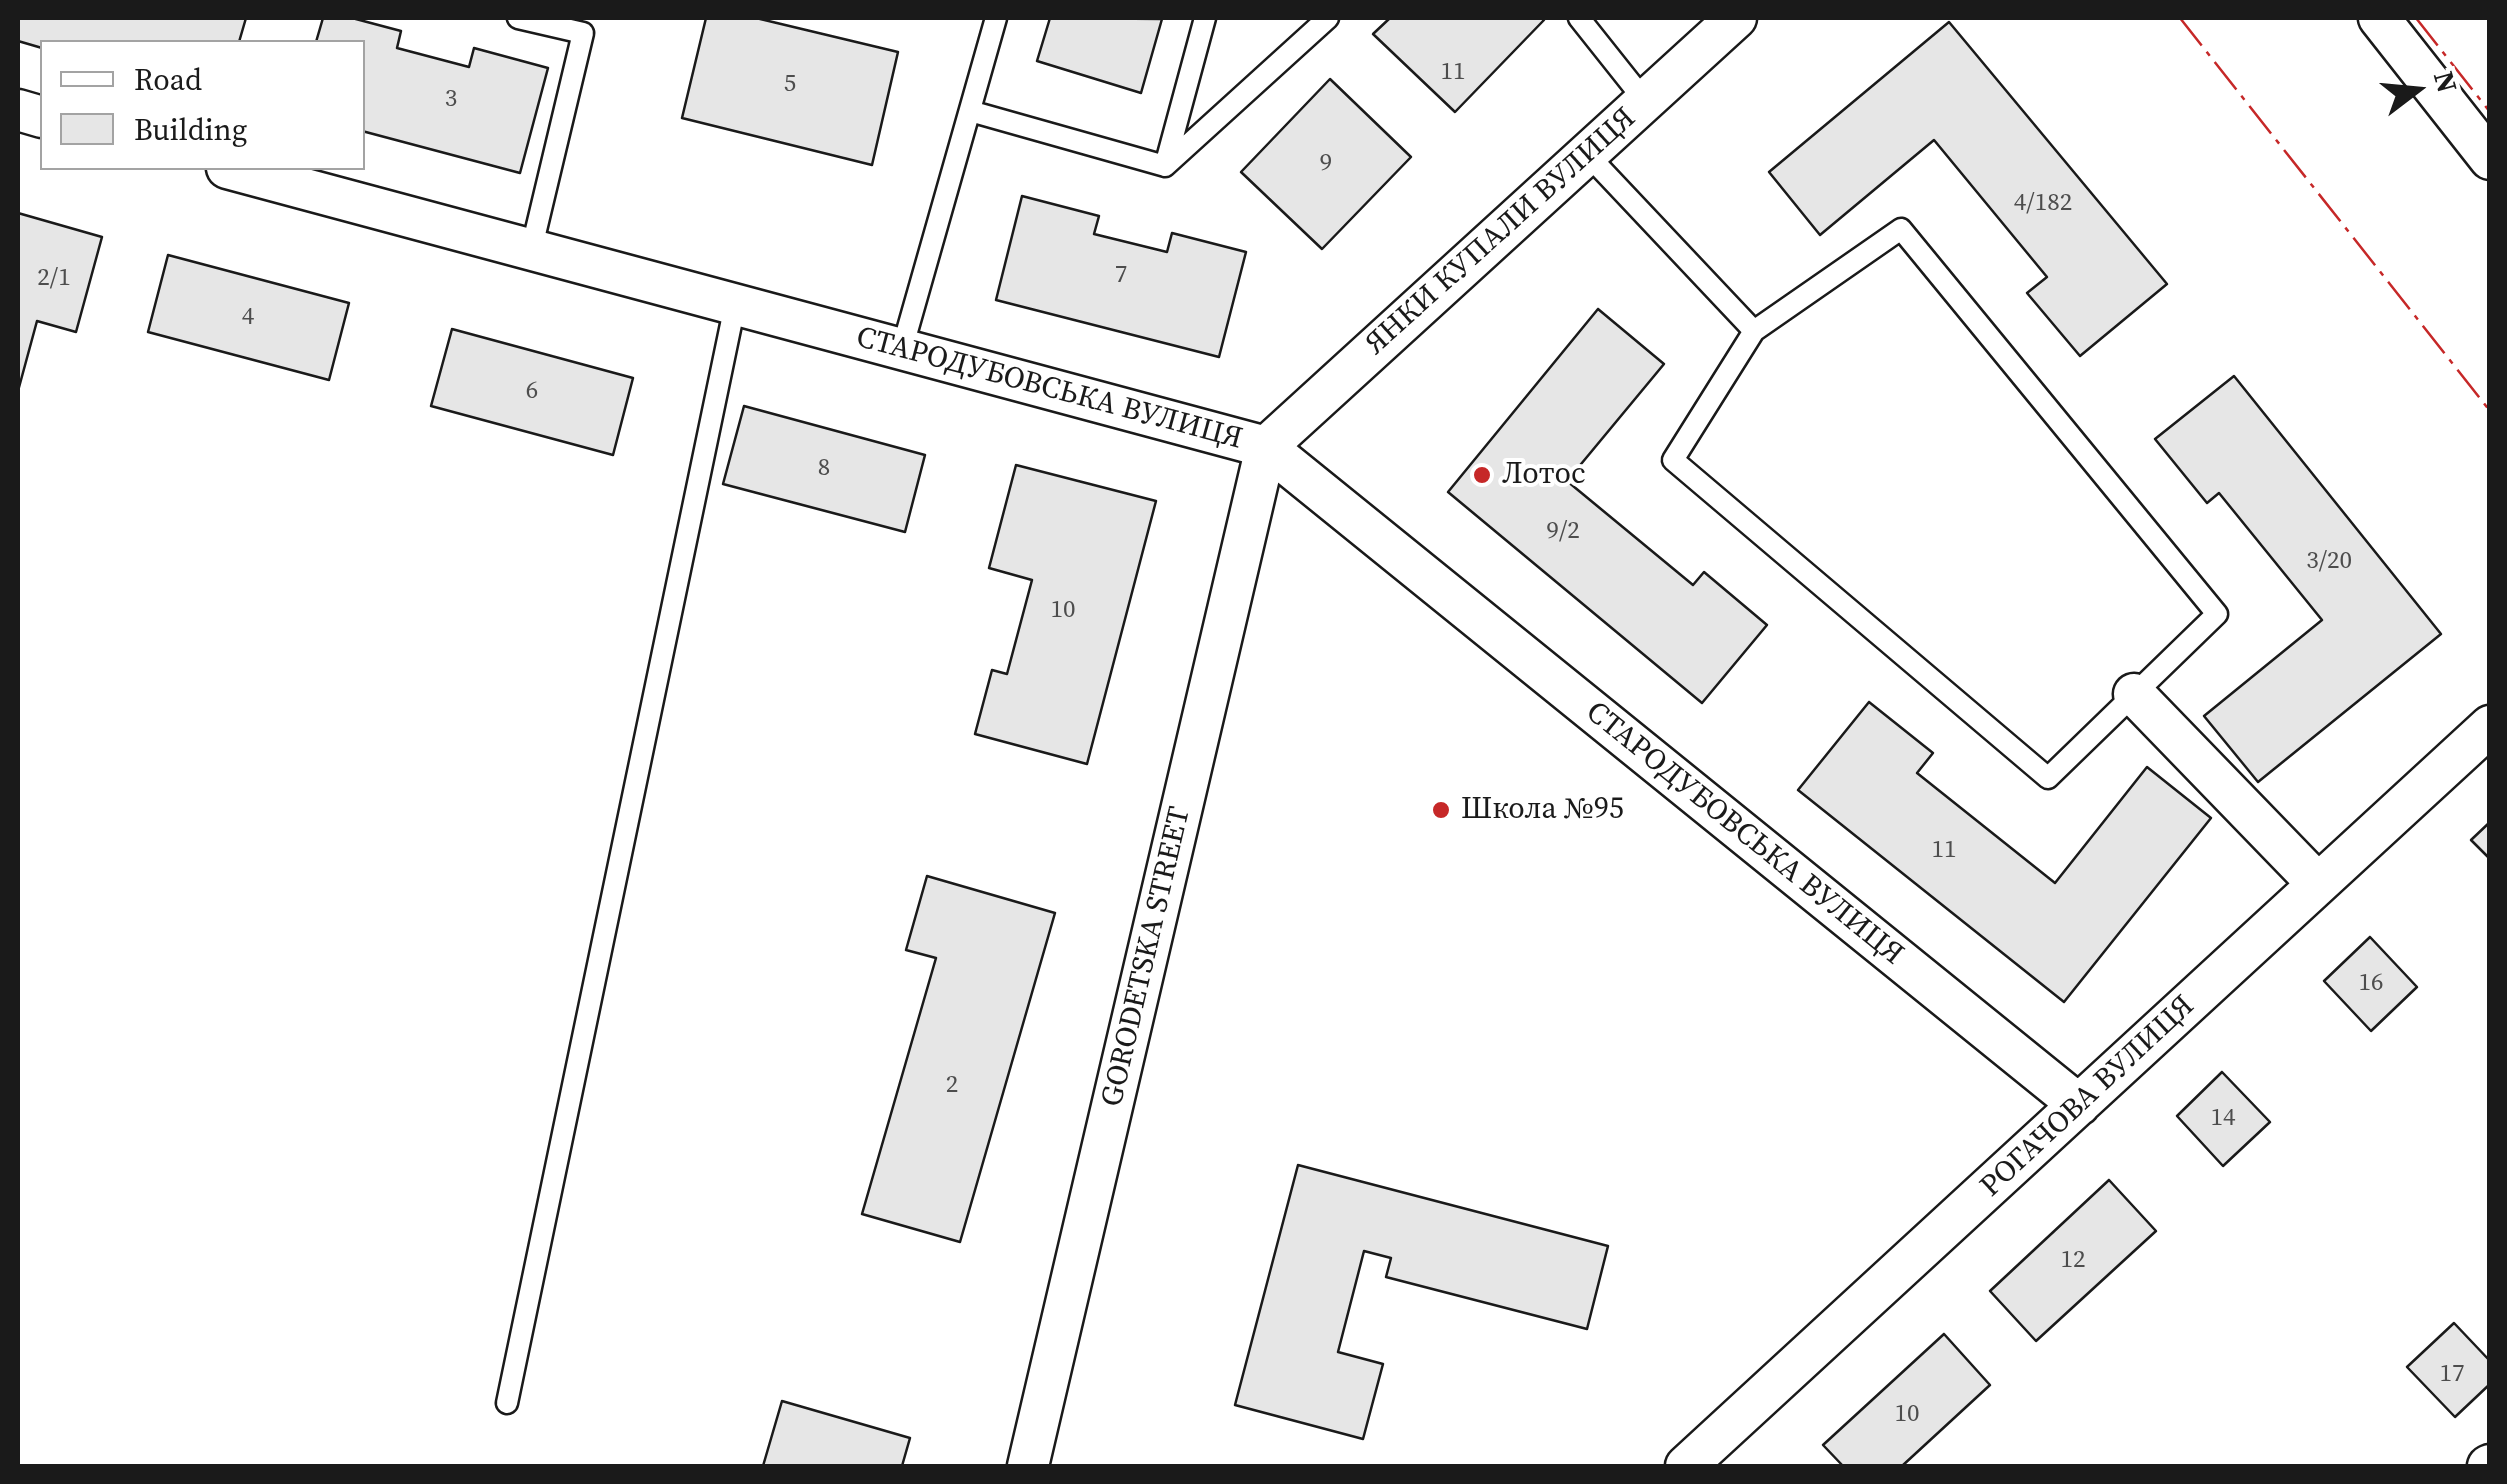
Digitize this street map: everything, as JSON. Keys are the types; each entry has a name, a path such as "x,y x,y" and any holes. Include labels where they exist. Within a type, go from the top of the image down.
{"street":[{"name":"ЯНКИ КУПАЛИ ВУЛИЦЯ","path":"1266,447 1736,18"},
{"path":"2379,18 2490,159"},
{"name":"СТАРОДУБОВСЬКА ВУЛИЦЯ","path":"234,170 1266,447 2080,1105"},
{"name":"GORODETSKA STREET","path":"1028,1466 1266,447"},
{"path":"2134,694 2318,884"},
{"name":"РОГАЧОВА ВУЛИЦЯ","path":"1686,1466 2490,726"}],"lane":[{"path":"518,18 585,25 531,251"},
{"path":"902,349 996,18"},
{"path":"1165,166 1205,18"},
{"path":"1165,166 1328,18"},
{"path":"1578,18 1644,101"},
{"path":"970,111 1165,166"},
{"path":"1587,154 1754,330"},
{"path":"1900,230 2217,614 2048,778 1673,460 1754,330 1900,230"},
{"path":"507,1404 734,305"}],"building":[{"path":"18,18 246,18 240,40 40,40 40,47 18,41"},
{"path":"323,18 352,18 401,31 397,48 469,67 474,48 548,68 520,173 365,132 365,40 317,40"},
{"path":"706,18 756,18 898,52 872,165 682,118"},
{"path":"1050,18 1162,19 1141,93 1037,61"},
{"path":"1390,18 1544,20 1455,112 1373,34"},
{"path":"1949,22 2167,284 2080,356 2027,293 2047,277 1934,140 1820,235 1769,172"},
{"path":"1330,79 1411,157 1322,249 1241,172"},
{"path":"1022,196 1099,216 1094,234 1167,252 1172,233 1246,252 1219,357 996,300"},
{"path":"18,213 102,237 76,332 37,321 18,391"},
{"path":"168,255 349,303 329,380 148,332"},
{"path":"1598,309 1664,364 1567,481 1693,585 1704,572 1767,625 1702,703 1448,492"},
{"path":"452,329 633,378 613,455 431,406"},
{"path":"2234,376 2441,634 2258,782 2204,716 2322,620 2219,493 2207,503 2155,439"},
{"path":"744,406 925,455 905,532 723,484"},
{"path":"1016,465 1156,501 1087,764 975,734 992,670 1007,674 1032,580 989,568"},
{"path":"1869,702 1933,753 1917,773 2055,883 2147,767 2211,818 2064,1002 1798,790"},
{"path":"2490,822 2490,859 2471,840"},
{"path":"927,876 1055,913 960,1242 862,1214 936,958 906,950"},
{"path":"2370,937 2417,987 2371,1031 2324,981"},
{"path":"2222,1072 2270,1122 2223,1166 2177,1116"},
{"path":"1298,1165 1608,1246 1587,1329 1386,1277 1391,1258 1364,1251 1338,1352 1383,1364 1363,1439 1235,1405"},
{"path":"2109,1180 2156,1231 2036,1341 1990,1291"},
{"path":"2454,1323 2490,1361 2490,1384 2455,1417 2407,1367"},
{"path":"1944,1334 1990,1385 1902,1466 1843,1466 1823,1445"},
{"path":"782,1401 910,1438 902,1466 763,1466"}],"power":[{"path":"2180,18 2490,411"},
{"path":"2416,18 2490,112"}],"place":[{"name":"Лотос","path":"1482,475"},
{"name":"Школа №95","path":"1441,810"}]}
